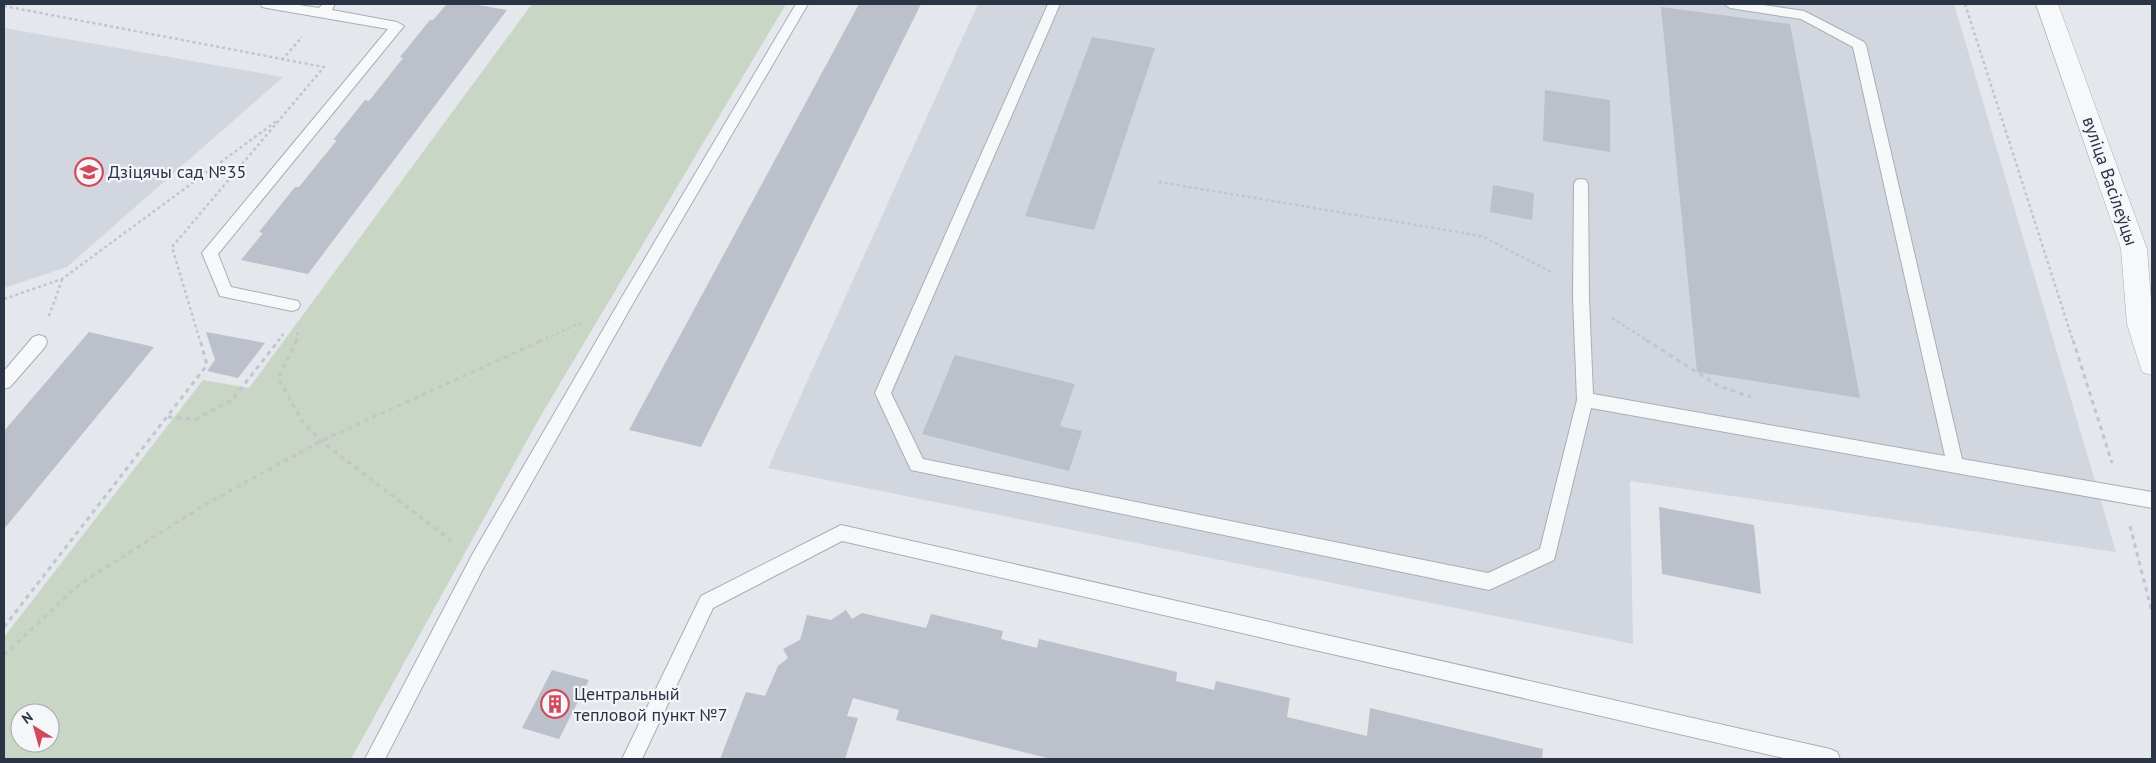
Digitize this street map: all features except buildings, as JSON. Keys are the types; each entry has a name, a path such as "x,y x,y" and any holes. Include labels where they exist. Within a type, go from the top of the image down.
{"street":[{"name":"вуліца Васілеўцы","path":"2047,4 2144,281 2140,324 2152,364"}],"lane":[{"path":"268,4 326,8 397,26 210,252 225,292 294,311"},
{"path":"375,759 478,561 802,4"},
{"path":"1054,4 883,393 917,465 1489,582 1548,554 1585,400 1581,298 1581,184"},
{"path":"1730,4 1804,15 1859,45 1955,464"},
{"path":"4,382 39,342"},
{"path":"1585,400 2152,500"},
{"path":"632,759 707,602 841,533 1830,759"}],"path":[{"path":"1965,4 2122,494 2152,612"},
{"path":"4,6 324,67 172,247 207,365 4,627"},
{"path":"4,300 62,279 282,117"},
{"path":"1159,182 1482,236 1555,274 1581,298 1717,385 1754,398"},
{"path":"39,342 62,279"},
{"path":"4,655 80,584 204,505 321,441 628,301"},
{"path":"167,416 196,419 232,400 294,311"},
{"path":"294,311 298,338 278,378 302,421 321,441 478,561"}],"shaded area":[{"path":"978,4 1954,4 2116,552 1630,481 1633,644 768,468"},
{"name":"Дзіцячы сад №35","path":"4,28 283,77 67,267 4,288"}],"green space":[{"path":"532,4 786,4 540,417 351,759 4,759 4,637 203,380 249,388"}],"place":[{"name":"Дзіцячы сад №35","path":"89,172"},
{"name":"Центральный тепловой пункт №7","path":"555,704"}]}
